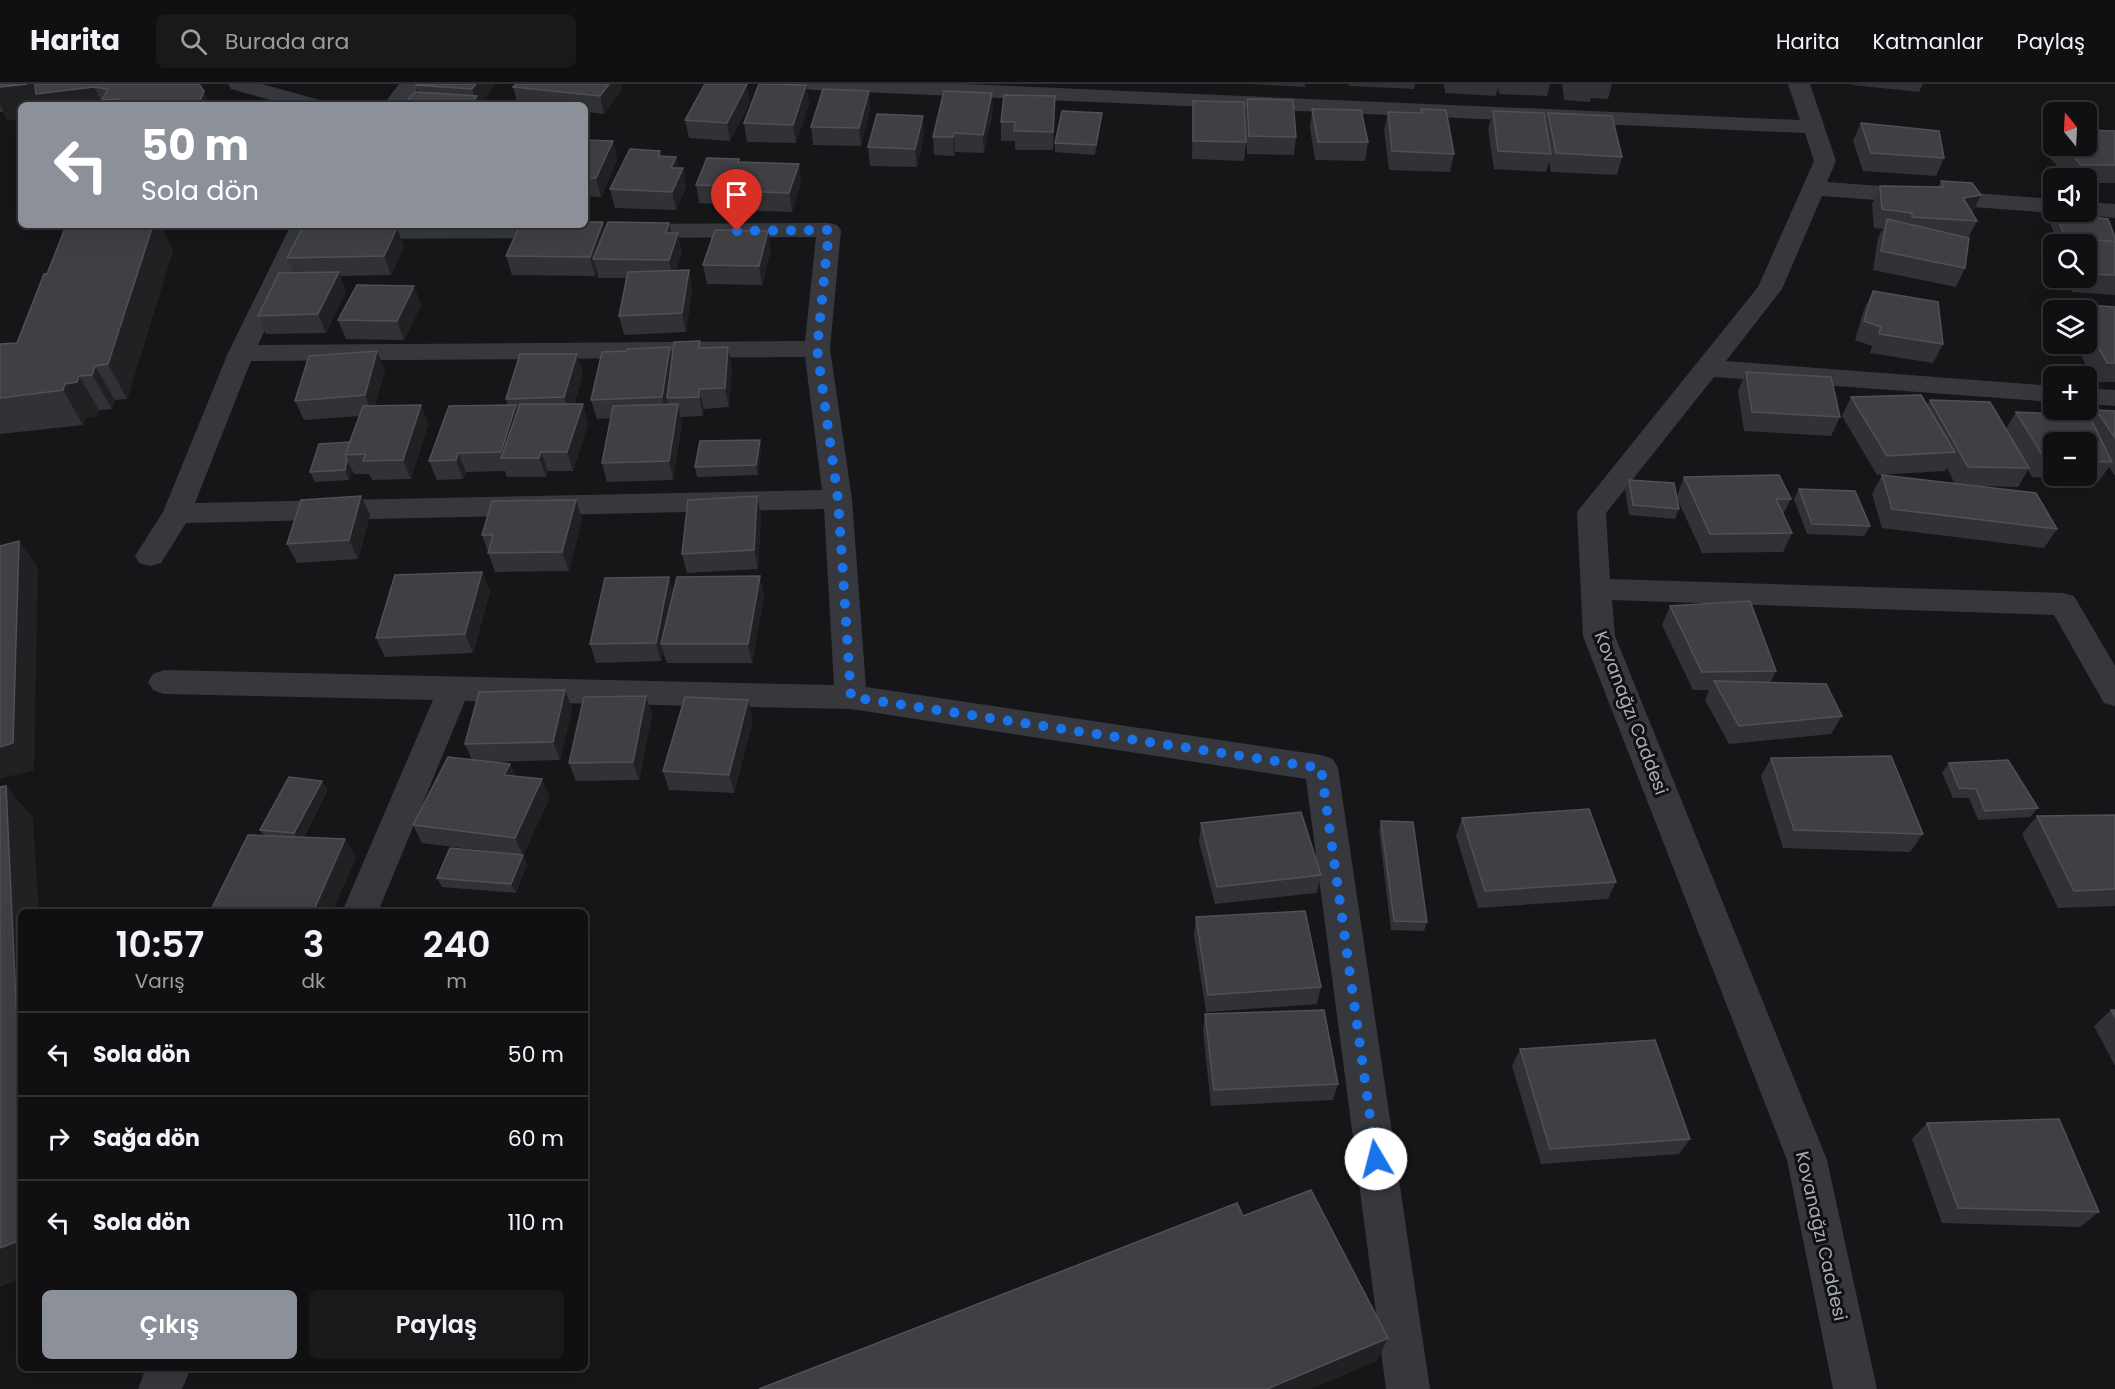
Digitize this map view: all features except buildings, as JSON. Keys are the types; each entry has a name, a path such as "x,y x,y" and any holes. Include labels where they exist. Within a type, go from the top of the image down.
{"street":[{"path":"239,84 302,102"},
{"path":"396,102 410,84"},
{"path":"814,84 1814,127"},
{"name":"Kovanağzı Caddesi","path":"1800,84 1825,161 1770,289 1591,512 1599,636 1807,1160 1855,1389"},
{"path":"1814,188 2043,205"},
{"path":"2097,210 2115,211"},
{"path":"150,556 177,513 241,354 301,228 829,230 817,349 838,499 851,697"},
{"path":"241,354 817,349"},
{"path":"1706,368 2043,393"},
{"path":"2097,397 2115,398"},
{"path":"177,513 838,499"},
{"path":"1595,589 2063,604 2115,694"},
{"path":"164,682 851,697 1321,768 1408,1389"},
{"path":"361,909 454,689"},
{"path":"160,1389 168,1371"}],"route":[{"path":"737,231 829,230 817,349 838,499 851,697 1321,768 1376,1159"}]}
